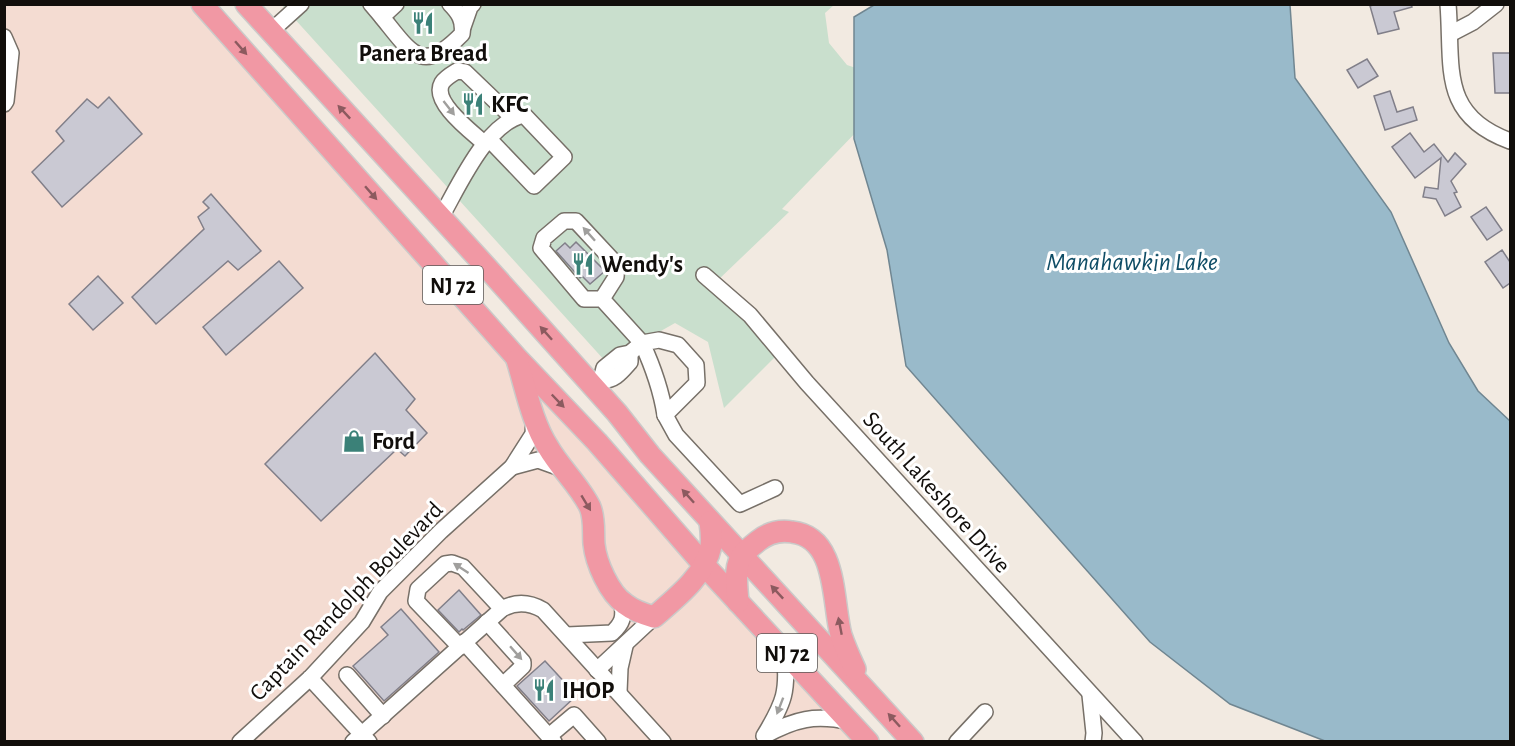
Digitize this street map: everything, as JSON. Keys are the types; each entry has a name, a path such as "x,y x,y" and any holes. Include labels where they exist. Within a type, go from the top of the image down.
{"highway":[{"name":"NJ 72","path":"202,4 516,357 597,442 704,565 784,648 868,741"},
{"name":"NJ 72","path":"246,4 441,218 597,383 650,455 913,741"},
{"path":"516,357 534,418 547,446 590,508 597,561 604,578 622,603 638,612 654,617 682,592 704,565 711,545 710,522"},
{"path":"738,602 736,578 742,555 763,537 777,531 791,531 807,535 819,547 828,565 842,635 859,681"}],"street":[{"path":"270,32 301,4"},
{"path":"371,4 413,52 421,57 438,55 462,34 473,4"},
{"path":"382,17 396,4"},
{"path":"450,4 458,13 463,27"},
{"path":"1448,4 1451,74 1460,104 1474,121 1488,132 1510,141"},
{"path":"1450,34 1473,22 1496,4"},
{"path":"4,37 11,53 4,104"},
{"path":"441,218 487,141 512,117 524,115 564,157 534,186 487,141 444,104 440,88 443,81 457,71 465,72 512,117"},
{"path":"564,220 576,221 616,265 616,277 602,299 584,299 541,248 544,238 564,220"},
{"name":"South Lakeshore Drive","path":"705,275 750,315 807,383 1090,695 1135,741"},
{"path":"602,299 636,348 661,390 665,415 675,435 740,504 775,488"},
{"path":"597,383 616,376 630,362 636,348 659,340 678,345 696,365 697,383 665,415"},
{"name":"Captain Randolph Boulevard","path":"240,741 310,678 362,622 380,592 441,531 512,467 533,434 534,418"},
{"path":"512,467 537,460 564,470"},
{"path":"502,609 463,567 452,563 445,564 418,589 416,601 503,685 552,739 574,715 598,741"},
{"path":"310,678 361,739 383,716 502,609 518,603 535,606 543,610 567,635 663,741"},
{"path":"584,655 621,624 624,616 622,603"},
{"path":"597,670 654,617"},
{"path":"488,622 523,662 523,666 503,685"},
{"path":"567,635 612,633"},
{"path":"618,692 625,646"},
{"path":"760,739 778,712 784,693 787,676 784,648"},
{"path":"347,675 383,716"},
{"path":"1090,695 1093,741"},
{"path":"961,741 985,712"},
{"path":"760,739 788,723 811,718 830,717 850,722"}],"shaded area":[{"path":"4,5 202,5 867,741 5,741"}],"green space":[{"path":"282,5 834,5 825,13 829,43 847,65 856,68 861,127 782,209 789,212 716,282 780,352 724,408 708,342 675,323 606,362"}],"water":[{"name":"Manahawkin Lake","path":"874,5 1290,5 1295,78 1391,212 1449,343 1478,391 1510,421 1510,741 1325,741 1230,704 1150,642 906,366 887,250 854,139 854,17"}],"building":[{"path":"1411,4 1412,7 1394,12 1399,29 1378,34 1370,6"},
{"path":"1493,53 1510,53 1510,93 1495,93"},
{"path":"1367,59 1378,76 1358,88 1347,70"},
{"path":"1390,91 1397,112 1413,107 1417,120 1385,130 1374,96"},
{"path":"109,97 142,134 62,207 32,172 64,141 56,131 87,99 98,108"},
{"path":"1410,133 1424,152 1434,144 1448,162 1455,153 1466,164 1451,181 1461,207 1445,216 1436,199 1423,197 1425,187 1438,189 1441,158 1415,178 1392,147"},
{"path":"211,194 261,251 238,270 228,261 156,324 132,297 204,229 198,217 209,208 203,202"},
{"path":"1486,207 1502,230 1487,240 1471,217"},
{"name":"Wendy's","path":"576,242 605,271 590,284 582,276 580,278 556,251 565,243 570,248"},
{"path":"1502,250 1510,262 1510,283 1503,288 1485,262"},
{"path":"279,261 303,288 226,355 203,327"},
{"path":"98,276 123,303 93,330 69,304"},
{"name":"Ford","path":"375,353 415,399 406,410 427,433 405,456 397,449 321,521 265,464"},
{"path":"459,590 481,615 459,632 438,610"},
{"path":"401,609 439,652 384,701 353,666 388,635 381,627"},
{"path":"545,661 575,697 549,721 517,686"}],"place":[{"name":"Panera Bread","path":"423,23"},
{"name":"KFC","path":"473,104"},
{"name":"Wendy's","path":"583,264"},
{"name":"Ford","path":"354,441"},
{"name":"IHOP","path":"544,690"}]}
